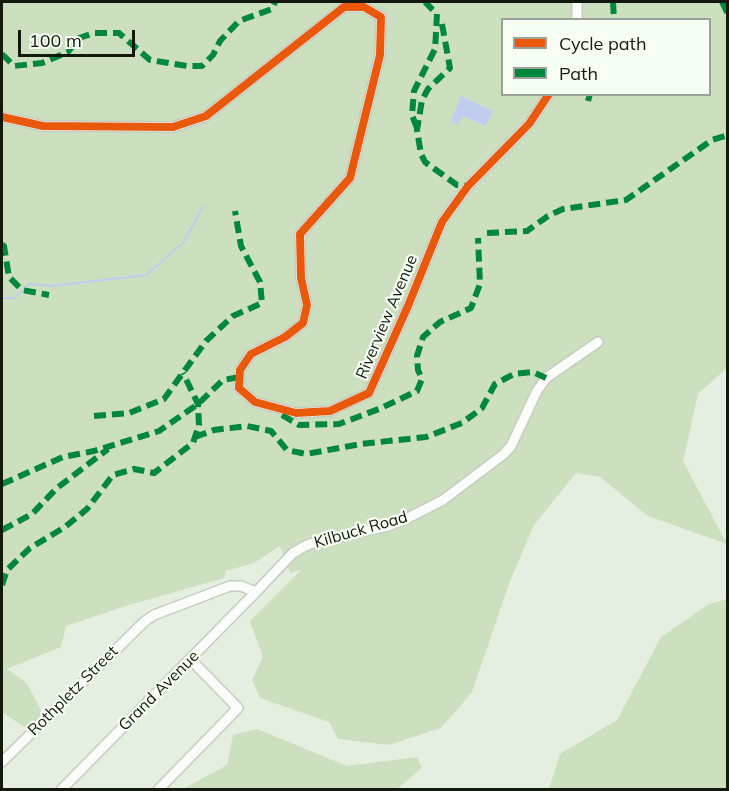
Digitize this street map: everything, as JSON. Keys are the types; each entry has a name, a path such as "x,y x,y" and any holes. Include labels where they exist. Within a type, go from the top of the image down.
{"street":[{"path":"577,2 577,18"},
{"name":"Riverview Avenue","path":"2,117 43,126 173,127 206,116 344,7 364,7 381,17 380,55 350,178 300,234 300,278 307,305 303,323 285,337 251,354 240,370 239,388 255,402 296,413 330,411 369,393 442,222 468,186 529,124 548,96"},
{"name":"Kilbuck Road","path":"256,592 293,553 305,546 318,541 388,526 443,500 511,447 537,391 546,378 598,342"},
{"name":"Rothpletz Street","path":"2,762 145,621 165,609 230,586 242,586 256,592"},
{"name":"Grand Avenue","path":"61,789 256,592"},
{"path":"158,789 238,708 190,659"}],"green space":[{"path":"2,2 727,2 727,368 698,394 683,461 727,544 648,516 600,477 576,473 534,525 510,581 472,692 441,728 389,745 338,739 329,722 260,698 252,680 263,657 250,621 301,570 290,573 280,546 254,563 226,571 224,578 66,626 61,647 7,669 26,682 43,714 27,729 2,712"},
{"path":"727,599 727,789 549,789 560,754 617,720 661,637 709,604"},
{"path":"257,729 347,766 417,757 422,768 397,789 183,789 227,765 233,735"}],"water":[{"path":"461,96 493,111 486,126 463,116 458,125 451,121"}],"waterway":[{"path":"2,298 14,298 29,284 52,286 146,275 184,242 203,206"}],"marked path":[{"path":"2,54 14,66 42,63 68,52 79,38 94,33 119,33 150,60 202,66 213,55 220,41 239,21 272,9 275,2"},
{"path":"417,128 412,115 414,91 435,49 437,14 425,2"},
{"path":"613,2 614,18"},
{"path":"722,2 728,14"},
{"path":"442,24 450,68 428,89 422,100 417,130 421,154 425,162 457,185 468,186"},
{"path":"588,101 589,96"},
{"path":"487,233 527,231 548,216 563,209 626,200 712,140 728,135"},
{"path":"94,416 129,413 164,399 206,341 233,316 262,303 260,282 241,246 235,211"},
{"path":"282,415 299,425 339,424 417,391 422,379 418,370 417,356 423,337 440,322 471,308 480,284 478,238"},
{"path":"2,245 9,277 22,290 49,295"},
{"path":"195,437 214,430 247,426 271,431 287,450 306,454 361,444 426,437 462,423 482,408 495,384 514,374 533,372 546,378"},
{"path":"2,585 7,570 30,548 65,527 87,509 113,475 134,469 154,473 193,443 199,425 198,404 183,373"},
{"path":"2,484 63,457 94,451 159,431 198,404 223,380 240,377"},
{"path":"2,530 32,514 57,488 108,449"}],"cycle path":[{"path":"2,117 43,126 173,127 206,116 344,7 364,7 381,17 380,55 350,178 300,234 301,278 307,305 303,323 285,337 251,354 240,370 239,388 255,402 296,413 330,411 369,393 442,222 468,186 529,124 548,96"}]}
